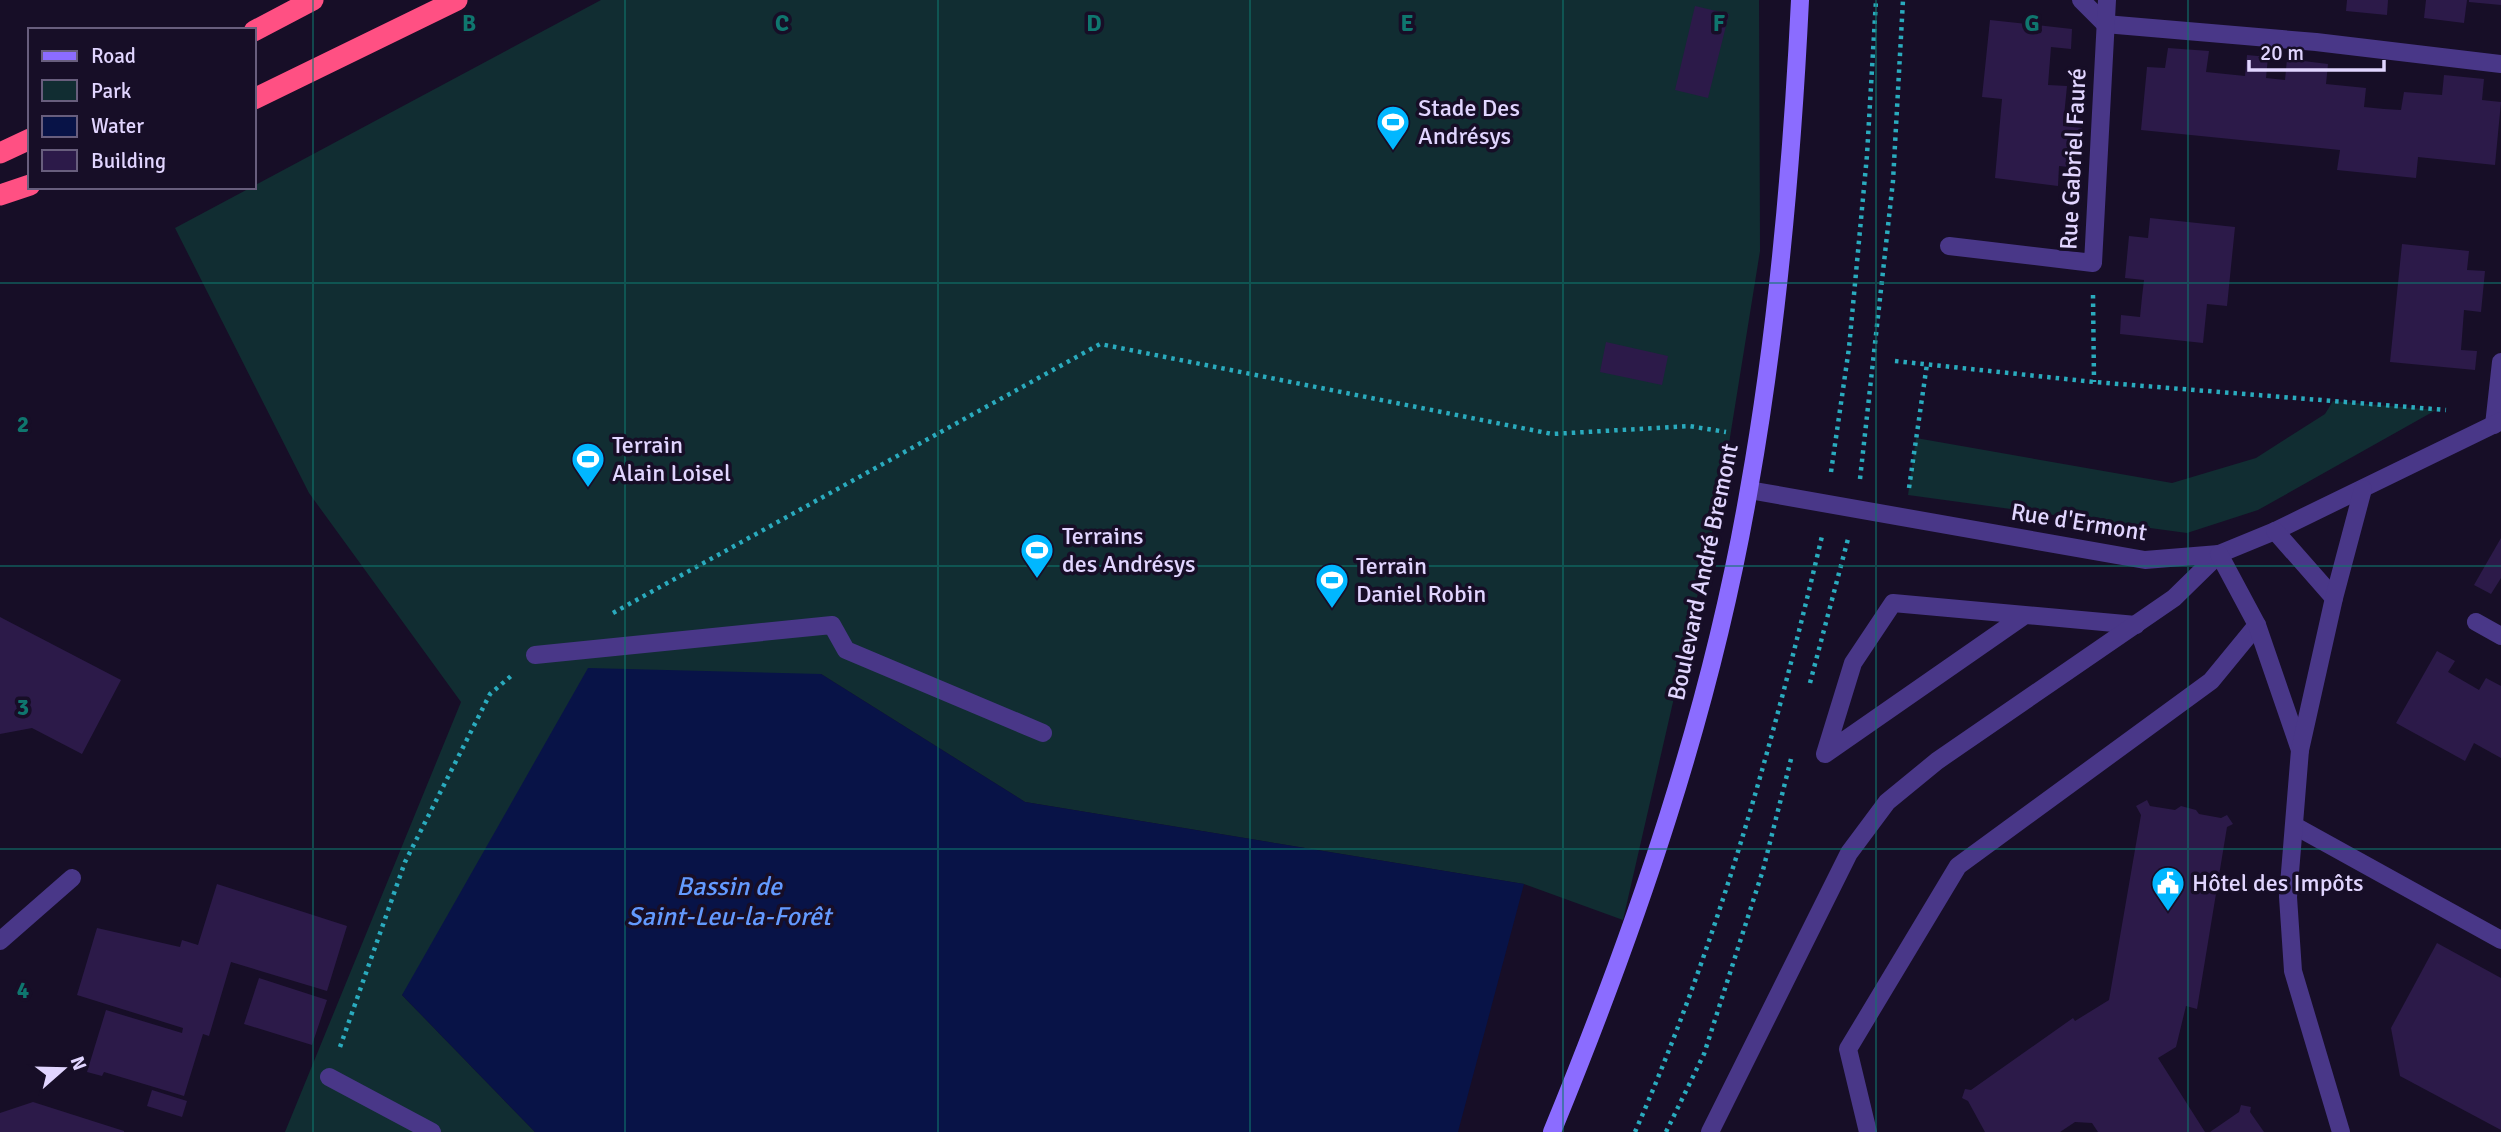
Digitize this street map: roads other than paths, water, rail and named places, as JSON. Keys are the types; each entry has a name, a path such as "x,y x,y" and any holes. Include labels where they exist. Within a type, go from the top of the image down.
{"highway":[{"path":"256,30 313,0"},
{"path":"256,98 457,0"},
{"path":"0,153 28,140"},
{"path":"0,195 28,186"}],"street":[{"name":"Boulevard André Bremont","path":"1552,1132 1606,999 1659,847 1711,662 1749,491 1788,199 1800,0"},
{"path":"2081,0 2105,24 2316,42 2501,64"},
{"name":"Rue Gabriel Fauré","path":"1950,246 2093,263 2107,0"},
{"path":"2497,420 2501,362"},
{"name":"Rue d'Ermont","path":"1749,491 2145,559 2219,554 2363,489 2497,420"},
{"path":"2341,1132 2293,971 2288,897 2300,750 2334,598 2363,489"},
{"path":"2275,531 2334,598"},
{"path":"1710,1132 1849,853 1887,802 1937,761 2174,598 2219,554 2257,625 2300,750"},
{"path":"2025,615 1825,754 1853,663 1893,603 2136,625"},
{"path":"2476,622 2501,636"},
{"path":"535,655 832,625 846,650 1043,733"},
{"path":"1868,1132 1848,1049 1958,866 2211,681 2257,625"},
{"path":"2295,825 2501,940"},
{"path":"0,941 72,878"},
{"path":"329,1077 432,1132"}],"water":[{"name":"Bassin de Saint-Leu-la-Forêt","path":"588,668 821,674 1025,802 1524,884 1458,1132 535,1132 402,995"}],"place":[{"name":"Stade Des Andrésys","path":"1393,152"},
{"name":"Terrain Alain Loisel","path":"588,489"},
{"name":"Terrains des Andrésys","path":"1037,580"},
{"name":"Terrain Daniel Robin","path":"1332,610"},
{"name":"Hôtel des Impôts","path":"2168,913"}]}
